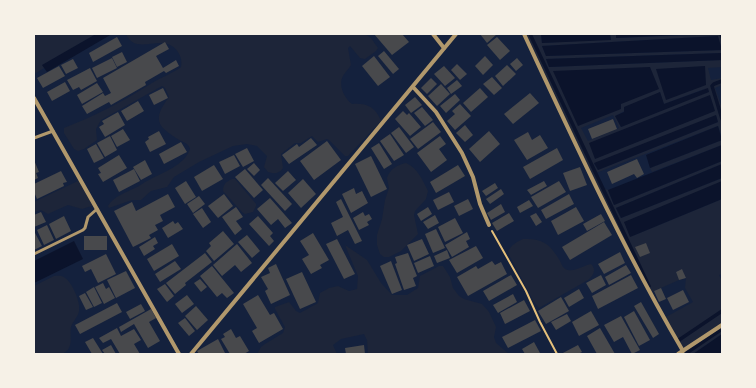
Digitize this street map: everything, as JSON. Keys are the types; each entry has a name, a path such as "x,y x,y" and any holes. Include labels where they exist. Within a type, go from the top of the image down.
{"street":[{"path":"433,34 444,48"},
{"path":"191,354 456,34"},
{"path":"524,34 624,243 649,292 683,351"},
{"path":"413,87 436,112 462,153 473,177 480,204 489,225"},
{"path":"34,98 179,354"},
{"path":"678,354 722,325"}],"lane":[{"path":"34,138 53,131"},
{"path":"34,254 83,230 88,217 97,209"}],"path":[{"path":"489,225 526,291 557,354"}],"shaded area":[{"path":"34,34 96,34 43,65 44,68 36,73 34,72"},
{"path":"96,34 112,34 47,72 42,65"},
{"path":"126,34 365,34 371,38 378,48 365,59 360,58 350,46 348,48 351,65 343,76 341,83 344,95 352,104 370,106 379,116 381,121 348,156 345,156 329,140 327,139 318,142 312,136 301,143 295,143 281,154 283,168 276,173 272,173 268,172 264,167 267,156 257,146 247,144 233,146 199,162 174,177 167,187 151,191 141,200 132,200 109,208 108,206 110,203 117,197 178,164 187,155 190,149 187,144 167,132 160,123 160,112 169,97 165,88 162,86 101,120 96,129 97,140 84,149 78,151 74,149 64,133 64,128 109,108 181,67 180,56 172,46 165,43 137,44 131,41"},
{"path":"524,34 541,34 542,43 611,39 610,34 616,34 616,38 722,34 722,49 717,36 542,46 546,56 722,50 722,53 546,59 549,67 722,60 722,67 708,68 711,80 722,78 722,85 715,88 722,108 722,137 718,126 596,173 603,188 608,190 614,205 722,161 722,164 616,208 621,218 722,178 722,181 630,237 722,199 722,274 719,275 722,281 722,334 693,354 684,354 649,292","holes":["707,88 621,127 615,116 660,92 664,104","613,115 619,128 588,141 581,128","716,116 718,122 598,170 594,164","682,269 686,278 685,288 693,302 666,317 651,291 679,280 676,272"]},
{"path":"541,34 610,34 611,40 542,43"},
{"path":"616,34 702,34 616,38"},
{"path":"718,36 722,50 546,56 542,46"},
{"path":"722,53 722,60 549,67 546,59"},
{"path":"705,66 706,85 666,100 656,69"},
{"path":"650,67 659,89 621,104 621,109 578,126 553,71"},
{"path":"708,88 709,92 621,127 615,116 624,112 624,107 660,92 664,104"},
{"path":"710,95 715,111 595,159 589,143"},
{"path":"716,115 718,122 598,170 594,163"},
{"path":"718,126 722,140 650,168 646,155"},
{"path":"722,140 722,145 652,172 650,168"},
{"path":"722,145 722,161 614,205 608,190"},
{"path":"406,163 416,171 428,191 426,199 415,211 414,215 418,234 401,251 389,257 384,257 380,254 377,245 377,235 389,188 387,178 394,168"},
{"path":"722,164 722,178 621,218 616,208"},
{"path":"232,179 235,179 256,204 253,212 245,214 242,212 223,191 225,184"},
{"path":"80,180 95,205 82,209 68,205 48,214 41,210 34,212 34,202"},
{"path":"722,181 722,199 630,237 624,222"},
{"path":"523,239 536,240 545,243 553,250 565,269 573,270 591,264 594,268 593,275 588,280 539,308 534,302 508,251 514,244"},
{"path":"74,241 83,259 34,283 34,261"},
{"path":"345,245 367,260 381,283 392,295 407,295 418,288 420,276 439,266 443,266 450,277 453,288 459,296 482,304 489,312 496,327 494,337 496,343 509,354 368,354 367,340 364,334 341,339 333,345 337,354 257,354 261,347 283,333 285,327 275,307 289,302 296,311 300,313 318,303 320,293 329,288 338,286 349,291 357,289 358,276"},
{"path":"54,276 63,276 68,280 79,303 78,313 71,327 71,342 69,349 62,354 34,354 34,286"},
{"path":"722,334 722,354 693,354"}],"building":[{"path":"374,34 402,34 409,42 392,55"},
{"path":"480,34 497,34 487,43"},
{"path":"117,37 122,46 93,62 89,53"},
{"path":"497,37 510,51 500,60 487,45"},
{"path":"165,42 169,49 156,56 163,68 176,60 179,66 166,73 164,71 145,82 146,85 111,105 109,102 87,114 82,106 103,93 105,96 111,93 103,78"},
{"path":"384,51 399,69 393,74 378,56"},
{"path":"122,52 127,62 117,67 112,57"},
{"path":"374,56 390,77 378,86 362,66"},
{"path":"485,56 493,65 483,75 475,66"},
{"path":"112,58 117,68 97,78 92,68"},
{"path":"517,58 523,65 516,71 510,64"},
{"path":"73,59 78,68 66,74 61,65"},
{"path":"457,64 467,74 460,80 451,70"},
{"path":"507,65 516,74 503,86 495,76"},
{"path":"59,66 65,76 43,88 37,78"},
{"path":"444,66 455,78 445,86 434,74"},
{"path":"90,68 97,81 81,90 79,87 73,90 67,80"},
{"path":"492,77 502,88 494,95 483,84"},
{"path":"431,78 437,84 427,94 421,88"},
{"path":"457,80 462,86 451,94 447,88"},
{"path":"65,82 70,91 52,101 47,92"},
{"path":"97,83 103,92 82,104 77,95"},
{"path":"441,84 450,94 437,106 428,96"},
{"path":"163,88 168,98 154,105 149,95"},
{"path":"480,88 488,97 471,112 463,103"},
{"path":"530,93 539,103 513,124 504,114"},
{"path":"455,94 460,100 446,113 440,106"},
{"path":"415,97 422,105 411,113 405,105"},
{"path":"138,101 144,111 127,121 121,111"},
{"path":"460,104 471,116 455,130 447,121 455,114 452,111"},
{"path":"422,107 433,120 425,126 414,113"},
{"path":"403,111 407,115 409,113 421,127 410,136 395,119"},
{"path":"118,112 125,125 105,137 99,127 104,124 102,121"},
{"path":"613,119 617,129 592,139 588,129"},
{"path":"433,122 441,132 418,149 410,139"},
{"path":"465,125 473,135 465,142 456,133"},
{"path":"399,127 414,147 406,153 391,133"},
{"path":"123,129 130,140 117,147 111,136"},
{"path":"159,131 166,144 150,152 145,142 149,139 148,137"},
{"path":"489,131 500,144 480,162 469,149"},
{"path":"528,132 532,140 540,135 548,148 527,160 514,140"},
{"path":"390,134 404,155 394,161 380,141"},
{"path":"110,136 117,150 105,157 97,143"},
{"path":"440,136 446,144 439,149 447,160 431,172 417,153"},
{"path":"311,138 317,145 289,164 282,155 297,144 299,147"},
{"path":"327,141 341,160 314,180 300,161"},
{"path":"181,142 187,152 164,164 159,154"},
{"path":"379,143 392,164 384,169 371,148"},
{"path":"96,144 104,158 94,163 87,149"},
{"path":"247,148 254,161 243,167 235,154"},
{"path":"557,148 563,160 530,179 523,167"},
{"path":"119,155 127,168 103,182 98,174 101,173 98,168"},
{"path":"234,155 240,166 225,174 219,162"},
{"path":"371,156 387,189 371,197 355,164"},
{"path":"637,159 644,174 637,178 634,174 612,184 607,172"},
{"path":"34,160 39,172 36,173 38,178 34,180"},
{"path":"145,160 152,174 141,180 133,167"},
{"path":"254,163 260,170 254,176 247,169"},
{"path":"214,165 223,179 202,191 194,177"},
{"path":"458,165 465,176 436,193 430,182"},
{"path":"580,167 587,185 570,191 563,173"},
{"path":"134,169 140,181 119,192 113,180"},
{"path":"245,169 263,190 254,198 235,177"},
{"path":"61,171 67,182 63,183 64,186 37,199 34,192 34,184"},
{"path":"288,171 296,180 283,191 275,183"},
{"path":"268,178 292,204 285,211 261,185"},
{"path":"303,179 316,194 301,208 288,193"},
{"path":"186,181 196,197 185,204 175,188"},
{"path":"544,181 547,186 531,195 527,190"},
{"path":"559,181 566,192 538,208 531,197"},
{"path":"495,183 498,188 486,196 482,191"},
{"path":"354,188 356,194 362,191 368,203 351,213 342,194"},
{"path":"501,189 504,194 490,204 486,199"},
{"path":"449,192 454,202 438,210 433,200"},
{"path":"168,194 175,207 160,215 163,221 155,225 158,230 149,235 151,238 133,247 114,211 132,202 136,211"},
{"path":"224,194 233,206 218,218 208,206"},
{"path":"569,194 574,204 546,219 541,210"},
{"path":"199,196 205,204 193,213 187,204"},
{"path":"270,198 292,223 285,228 278,219 271,225 257,209"},
{"path":"341,199 362,241 355,244 348,230 337,236 331,223 343,217 336,202"},
{"path":"468,199 473,209 459,216 454,206"},
{"path":"529,200 533,206 520,213 517,207"},
{"path":"501,204 505,212 491,220 487,213"},
{"path":"236,207 243,217 236,221 242,229 235,235 222,217"},
{"path":"428,207 432,214 421,221 417,214"},
{"path":"576,207 584,221 558,235 551,221"},
{"path":"202,208 211,222 203,228 193,214"},
{"path":"41,212 46,222 34,227 34,215"},
{"path":"363,212 365,216 369,214 372,219 367,222 369,225 359,230 353,218"},
{"path":"509,213 514,221 497,231 492,223"},
{"path":"536,213 542,222 536,226 530,216"},
{"path":"601,214 605,221 587,231 583,224"},
{"path":"435,215 439,223 428,229 423,222"},
{"path":"64,216 71,231 56,239 49,224"},
{"path":"258,216 273,233 270,236 274,241 269,246 249,224"},
{"path":"455,218 463,233 445,242 438,227"},
{"path":"173,221 175,224 178,222 183,229 168,238 162,228"},
{"path":"604,222 612,235 570,260 562,247"},
{"path":"47,225 54,240 44,245 37,230"},
{"path":"436,229 445,248 433,253 425,234"},
{"path":"34,231 42,246 34,250"},
{"path":"223,231 234,244 214,261 206,251 211,246 209,243"},
{"path":"467,232 470,239 466,241 469,247 452,257 445,245"},
{"path":"313,233 329,260 320,265 322,268 311,274 302,259 309,255 300,241"},
{"path":"247,235 260,251 252,258 238,242"},
{"path":"84,236 107,236 107,250 84,250"},
{"path":"155,237 158,243 153,246 155,249 144,256 139,247"},
{"path":"337,239 355,274 344,279 326,244"},
{"path":"422,239 429,254 414,261 407,245"},
{"path":"646,243 650,253 640,257 635,247"},
{"path":"172,244 179,256 154,271 147,259"},
{"path":"237,244 252,263 241,272 235,265 222,276 213,265"},
{"path":"476,246 483,258 457,273 449,260"},
{"path":"447,250 450,258 437,263 434,256"},
{"path":"620,252 625,263 604,274 598,264"},
{"path":"205,253 212,262 185,283 186,285 175,294 166,283"},
{"path":"408,253 417,276 413,278 416,286 404,290 395,264 397,263 395,257"},
{"path":"106,254 116,274 98,283 91,269 85,272 82,266"},
{"path":"430,256 434,266 418,273 414,263"},
{"path":"175,261 181,269 160,282 155,274"},
{"path":"391,261 402,290 392,294 380,266"},
{"path":"492,261 495,265 501,262 507,274 468,296 457,277 476,266 478,269"},
{"path":"276,264 290,295 271,304 265,291 268,289 261,277 270,273 268,268"},
{"path":"626,265 631,273 609,285 605,277"},
{"path":"212,266 234,293 227,298 222,293 217,297 200,276"},
{"path":"682,269 686,278 679,280 676,272"},
{"path":"126,271 135,288 116,298 107,280"},
{"path":"302,272 316,302 300,309 286,279"},
{"path":"511,275 517,285 489,301 483,291"},
{"path":"601,275 606,285 592,293 586,283"},
{"path":"631,275 638,288 598,309 592,296"},
{"path":"200,279 207,287 201,292 194,283"},
{"path":"103,283 106,289 109,287 115,298 104,304 95,287"},
{"path":"165,284 174,296 167,302 157,289"},
{"path":"94,287 102,303 94,307 86,292"},
{"path":"661,288 666,299 659,302 654,291"},
{"path":"579,289 584,298 569,307 564,298"},
{"path":"683,290 689,302 673,310 667,298"},
{"path":"85,293 93,307 86,310 79,296"},
{"path":"513,294 517,302 498,313 493,305"},
{"path":"187,295 194,304 182,313 175,304"},
{"path":"258,295 270,315 274,313 283,329 259,343 252,331 257,328 243,304"},
{"path":"561,297 569,311 546,324 538,311"},
{"path":"524,300 530,311 505,324 500,313"},
{"path":"641,302 659,334 653,338 634,306"},
{"path":"117,303 122,312 80,334 75,325"},
{"path":"141,304 145,311 130,319 126,312"},
{"path":"196,306 208,320 197,330 185,316"},
{"path":"151,309 156,318 149,322 160,341 148,348 134,324 121,332 119,327"},
{"path":"591,311 599,325 579,336 572,322"},
{"path":"634,311 650,340 639,346 624,317"},
{"path":"567,314 571,321 556,330 551,322"},
{"path":"621,316 640,350 632,354 623,337 614,342 604,325"},
{"path":"185,318 195,331 189,336 178,323"},
{"path":"535,320 541,331 508,348 502,337"},
{"path":"117,328 121,336 134,329 141,340 134,344 140,354 120,354 111,339 103,343 99,338"},
{"path":"600,328 615,354 597,354 587,336"},
{"path":"231,329 236,338 240,336 249,351 244,354 230,354 221,339 225,337 223,334"},
{"path":"93,338 103,354 92,354 85,342"},
{"path":"218,339 225,353 199,354 197,351"},
{"path":"534,342 540,353 525,354 522,349"},
{"path":"111,345 116,354 105,354 102,350"},
{"path":"364,345 365,354 346,354 345,348"},
{"path":"578,345 582,352 578,354 561,354"}],"waterway":[{"path":"530,34 649,286"},
{"path":"722,81 712,86 722,119"},
{"path":"679,340 722,311"},
{"path":"685,354 722,329"}]}
